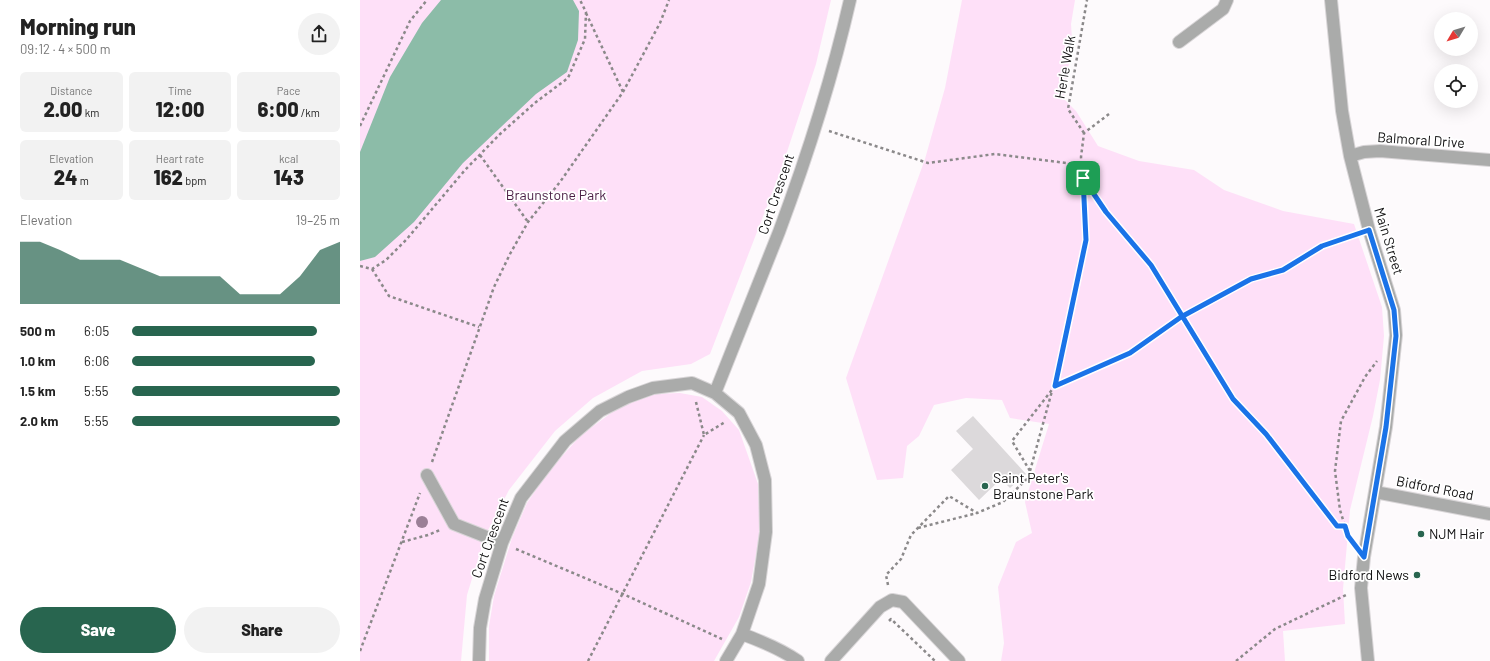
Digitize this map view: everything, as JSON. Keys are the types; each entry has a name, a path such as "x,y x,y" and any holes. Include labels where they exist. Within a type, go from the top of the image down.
{"street":[{"name":"Cort Crescent","path":"715,393 779,232 815,126 840,43 850,0"},
{"path":"1179,42 1222,9 1227,0"},
{"name":"Main Street","path":"1331,0 1342,111 1350,156 1369,230 1394,310 1396,336 1386,427 1364,557 1361,588 1368,661"},
{"name":"Balmoral Drive","path":"1350,156 1364,152 1380,151 1490,160"},
{"name":"Cort Crescent","path":"479,661 480,628 485,599 502,543 521,498 565,441 600,411 628,397 653,388 692,383"},
{"path":"692,383 715,393 739,413 756,445 765,480 766,532 759,584 742,634 726,661"},
{"path":"427,475 454,524 502,543"},
{"name":"Bidford Road","path":"1375,492 1490,514"},
{"path":"831,661 880,607 892,600 903,602 959,661"},
{"path":"742,634 762,642 798,661"}],"path":[{"path":"360,126 410,22 427,0"},
{"path":"580,0 623,92"},
{"path":"360,651 427,475 494,287 528,222 560,182 623,92 660,23 669,0"},
{"name":"Herle Walk","path":"1084,133 1068,109 1087,0"},
{"path":"372,269 386,260 406,240 432,208 500,134 536,102 568,78 585,39 586,12"},
{"path":"917,528 977,513 1002,502 1029,476 1054,388 1086,240 1081,157 1084,133 1109,114"},
{"path":"815,126 928,163 995,154 1082,164"},
{"path":"480,155 528,222"},
{"path":"1083,178 1106,212 1151,265 1181,317 1233,399 1266,434 1337,526 1345,526"},
{"path":"1030,471 1012,441 1054,388 1130,353 1181,317 1251,279 1283,270 1322,246 1369,230"},
{"path":"360,266 372,269 389,296 479,327"},
{"path":"1364,557 1348,536 1340,510 1335,471 1341,421 1365,377 1379,359"},
{"path":"692,383 704,435"},
{"path":"588,661 704,435 739,413"},
{"path":"892,600 886,575 901,559 911,534 949,496 977,513"},
{"path":"402,542 428,535 454,524"},
{"path":"502,543 623,594 735,645"},
{"path":"1236,661 1275,629 1361,588"},
{"path":"886,624 891,619 936,661"}],"green space":[{"name":"Braunstone Park","path":"360,0 831,0 816,64 782,167 710,354 691,364 642,371 593,398 555,431 509,490 485,536 467,595 461,661 360,661"},
{"path":"962,0 1075,0 1071,24 1072,40 1064,99 1076,111 1098,146 1139,161 1194,170 1224,190 1283,211 1354,224 1382,307 1384,336 1380,380 1373,416 1350,510 1343,589 1345,624 1283,631 1285,661 1001,661 1004,643 998,587 1016,542 1032,533 1025,502 1049,424 1010,418 1002,400 966,398 934,405 919,436 907,446 903,478 877,480 846,378 925,159 945,88"},
{"path":"680,393 702,397 722,411 739,430 758,484 760,532 751,582 739,617 714,661 489,661 489,626 494,596 512,538 527,503 548,472 581,435 618,408 651,394"}],"shaded area":[{"path":"441,0 573,0 579,11 578,40 567,72 536,94 463,163 414,222 375,257 360,261 360,152 390,77 422,23"}],"building":[{"path":"973,416 1026,474 1010,488 1001,479 979,500 951,470 973,449 956,431"}],"place":[{"name":"Saint Peter's Braunstone Park","path":"985,486"},
{"name":"NJM Hair","path":"1421,534"},
{"name":"Bidford News","path":"1417,575"}],"route":[{"path":"1083,178 1086,240 1055,386 1130,353 1181,317 1251,279 1283,270 1322,246 1369,230 1394,310 1396,336 1386,427 1364,557 1348,536 1345,526 1337,526 1266,434 1233,399 1181,317 1151,265 1106,212 1083,178"}]}
